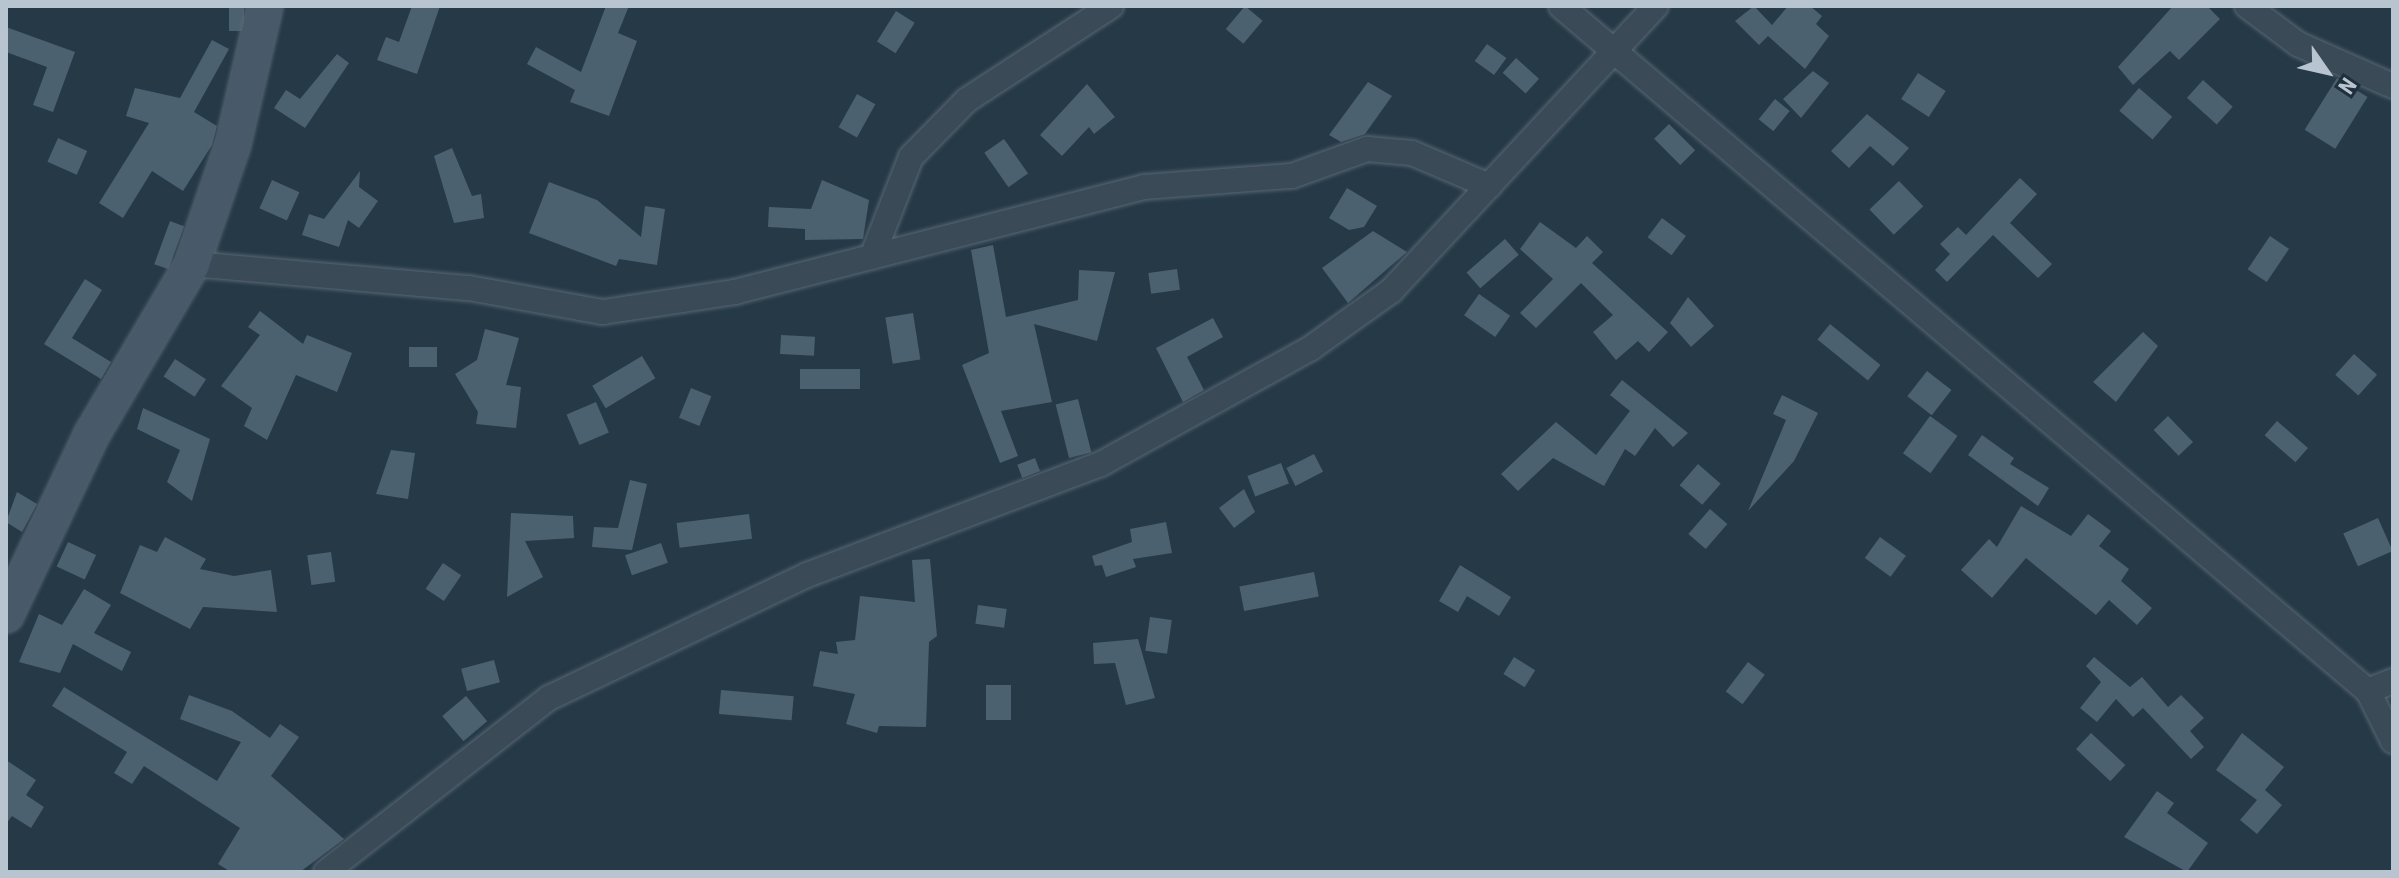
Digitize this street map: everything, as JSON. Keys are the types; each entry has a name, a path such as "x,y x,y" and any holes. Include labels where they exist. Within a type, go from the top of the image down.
{"street":[{"path":"6,615 92,434 192,264 233,144 265,6"},
{"path":"872,257 911,157 967,100 1111,6"},
{"path":"1561,6 2368,691 2393,741"},
{"path":"326,872 549,698 807,575 1101,464 1311,348 1391,291 1656,6"},
{"path":"2247,6 2298,44 2393,86"},
{"path":"192,264 469,288 603,312 735,292 1144,187 1292,176 1367,149 1412,153 1489,186"},
{"path":"2368,691 2393,681"}],"building":[{"path":"229,6 244,6 244,31 229,31"},
{"path":"412,6 440,6 417,74 377,60 386,37 399,42"},
{"path":"606,6 629,6 618,33 637,41 609,116 570,102 575,90 527,64 536,47 581,72"},
{"path":"1245,6 1263,21 1243,44 1226,29"},
{"path":"1754,6 1772,25 1788,6 1810,6 1822,16 1816,24 1829,36 1805,69 1768,36 1759,45 1735,21"},
{"path":"2173,6 2207,6 2220,19 2179,60 2170,51 2133,85 2118,67"},
{"path":"896,11 915,23 896,53 877,42"},
{"path":"6,27 75,52 53,112 33,105 47,67 6,52"},
{"path":"212,40 229,49 194,112 217,126 212,145 183,191 152,171 123,218 99,203 149,123 126,116 135,88 180,98"},
{"path":"1487,44 1506,58 1494,75 1475,61"},
{"path":"337,54 349,63 305,128 274,108 286,90 300,99"},
{"path":"1516,58 1539,79 1526,94 1503,73"},
{"path":"1813,71 1829,83 1801,118 1783,99"},
{"path":"1918,73 1946,91 1929,117 1901,99"},
{"path":"2337,78 2368,97 2335,149 2305,130"},
{"path":"2203,80 2233,107 2217,125 2187,98"},
{"path":"1368,82 1392,96 1365,134 1341,142 1329,135"},
{"path":"1087,84 1115,117 1094,134 1089,127 1062,156 1040,135"},
{"path":"2139,88 2172,117 2153,140 2119,111"},
{"path":"857,94 875,104 857,137 839,127"},
{"path":"1775,99 1790,111 1773,131 1759,119"},
{"path":"1867,114 1909,148 1893,166 1870,146 1849,168 1831,151"},
{"path":"1669,124 1695,150 1680,165 1654,139"},
{"path":"58,138 87,151 77,175 47,162"},
{"path":"1004,139 1028,173 1008,187 984,153"},
{"path":"452,148 472,196 481,194 484,218 454,223 434,156"},
{"path":"360,171 359,187 378,201 359,228 348,220 339,247 302,235 309,214 324,219"},
{"path":"2020,178 2037,194 2010,223 2052,264 2038,278 1993,235 1947,282 1935,270 1950,254 1940,244 1958,227 1966,235"},
{"path":"272,180 299,192 287,221 259,208"},
{"path":"822,180 869,200 863,239 805,240 805,229 768,227 769,207 811,209"},
{"path":"1899,181 1923,206 1894,235 1870,209"},
{"path":"549,182 597,200 641,237 645,206 665,209 657,265 619,259 616,266 529,233"},
{"path":"1347,188 1377,206 1364,227 1349,230 1329,218"},
{"path":"1662,218 1686,236 1672,255 1648,237"},
{"path":"170,221 184,226 168,269 154,264"},
{"path":"1540,222 1576,248 1587,236 1603,252 1592,263 1668,332 1649,352 1638,341 1616,360 1593,332 1613,315 1581,283 1536,328 1520,313 1553,279 1520,249"},
{"path":"1373,231 1407,252 1348,303 1322,268"},
{"path":"2270,236 2289,249 2267,282 2248,269"},
{"path":"1505,239 1519,255 1480,288 1467,272"},
{"path":"993,245 1006,317 1078,300 1079,270 1115,272 1097,341 1034,324 1052,402 1001,411 1018,456 1000,463 962,365 989,353 971,250"},
{"path":"1177,269 1180,290 1151,294 1148,273"},
{"path":"85,279 102,290 72,338 111,362 101,379 44,344"},
{"path":"1479,294 1510,316 1495,337 1464,315"},
{"path":"1688,297 1714,326 1691,347 1670,323"},
{"path":"260,311 303,344 307,335 352,353 337,392 296,375 267,440 244,426 252,408 221,386 260,335 248,327"},
{"path":"913,313 920,359 893,364 885,317"},
{"path":"1213,318 1223,337 1187,357 1204,390 1183,402 1156,348"},
{"path":"1830,324 1881,365 1868,380 1817,340"},
{"path":"485,329 519,338 506,385 521,387 516,428 476,424 478,412 455,374 477,360"},
{"path":"2143,332 2158,346 2116,402 2093,382"},
{"path":"781,335 815,337 814,356 780,354"},
{"path":"409,347 437,347 437,367 409,367"},
{"path":"2354,354 2377,375 2358,396 2335,375"},
{"path":"642,356 655,378 606,408 592,386"},
{"path":"175,359 206,379 195,397 164,377"},
{"path":"800,369 860,369 860,389 800,389"},
{"path":"1927,371 1951,390 1932,415 1907,396"},
{"path":"1622,380 1688,433 1673,447 1655,428 1635,456 1625,449 1604,486 1553,458 1518,491 1501,474 1556,422 1596,455 1630,411 1610,395"},
{"path":"691,388 711,396 699,426 679,418"},
{"path":"1782,395 1818,413 1794,461 1748,511 1786,420 1773,414"},
{"path":"1078,399 1091,452 1069,458 1056,405"},
{"path":"596,402 609,432 579,445 567,415"},
{"path":"143,408 210,439 192,501 167,482 180,450 137,429"},
{"path":"1930,416 1958,436 1930,473 1903,453"},
{"path":"2168,416 2193,442 2179,456 2154,430"},
{"path":"2277,421 2308,448 2295,462 2265,435"},
{"path":"1982,435 2014,458 2010,464 2049,488 2038,506 1968,455"},
{"path":"391,450 415,453 408,499 376,494"},
{"path":"1314,454 1323,472 1295,486 1286,468"},
{"path":"1035,458 1040,471 1022,478 1017,465"},
{"path":"1281,463 1289,484 1255,496 1247,476"},
{"path":"1698,464 1721,484 1702,505 1680,485"},
{"path":"630,480 647,484 632,550 592,547 594,527 618,528"},
{"path":"1244,489 1255,512 1234,528 1219,508"},
{"path":"17,492 37,504 22,532 6,522"},
{"path":"2021,506 2071,536 2088,514 2111,531 2099,546 2129,569 2121,581 2152,608 2137,625 2109,600 2096,615 2026,558 1992,598 1961,570 1989,539 1997,547"},
{"path":"1710,509 1727,524 1706,549 1688,534"},
{"path":"511,513 573,516 574,538 525,541 543,577 507,597"},
{"path":"749,514 752,539 680,548 677,523"},
{"path":"2378,518 2393,551 2358,566 2343,533"},
{"path":"1166,522 1172,553 1133,559 1136,567 1106,577 1102,565 1095,566 1092,556 1132,542 1130,529"},
{"path":"165,537 206,559 200,569 234,576 271,570 277,612 203,607 190,629 120,593 140,545 157,552"},
{"path":"1880,537 1906,556 1891,577 1865,558"},
{"path":"68,542 96,555 85,580 57,566"},
{"path":"661,543 668,563 632,575 625,555"},
{"path":"331,552 335,582 311,585 307,555"},
{"path":"930,559 937,636 929,642 926,727 879,726 877,733 846,724 855,694 813,686 820,651 838,654 836,642 855,640 860,596 915,602 912,560"},
{"path":"443,563 461,575 444,601 426,589"},
{"path":"1460,565 1511,597 1499,616 1467,596 1458,612 1439,601"},
{"path":"1314,572 1319,597 1244,611 1239,587"},
{"path":"84,589 111,605 94,633 131,652 122,671 73,644 60,673 19,662 39,614 62,625"},
{"path":"978,605 1007,609 1004,628 975,624"},
{"path":"1150,617 1172,620 1167,654 1145,651"},
{"path":"1138,639 1155,698 1126,705 1115,663 1094,664 1093,643"},
{"path":"1514,657 1535,670 1525,687 1503,674"},
{"path":"2094,657 2130,687 2142,677 2168,707 2181,695 2204,718 2190,731 2204,747 2191,759 2143,708 2133,717 2116,699 2097,722 2080,708 2101,682 2086,666"},
{"path":"494,660 500,682 467,691 461,669"},
{"path":"1748,662 1765,675 1743,704 1726,692"},
{"path":"986,685 1011,685 1011,720 986,720"},
{"path":"64,687 217,781 241,742 180,719 189,695 232,711 270,738 280,724 299,737 271,776 344,839 300,872 231,872 218,864 240,828 144,766 132,784 114,773 127,752 52,706"},
{"path":"721,690 794,696 792,720 719,714"},
{"path":"466,696 487,721 463,741 442,716"},
{"path":"2091,733 2125,765 2110,781 2076,749"},
{"path":"2242,733 2284,767 2265,790 2282,805 2257,834 2240,820 2257,800 2216,770"},
{"path":"6,760 36,780 26,795 44,807 31,828 12,816 6,824"},
{"path":"2157,791 2174,803 2167,813 2208,843 2187,872 2124,837"}]}
